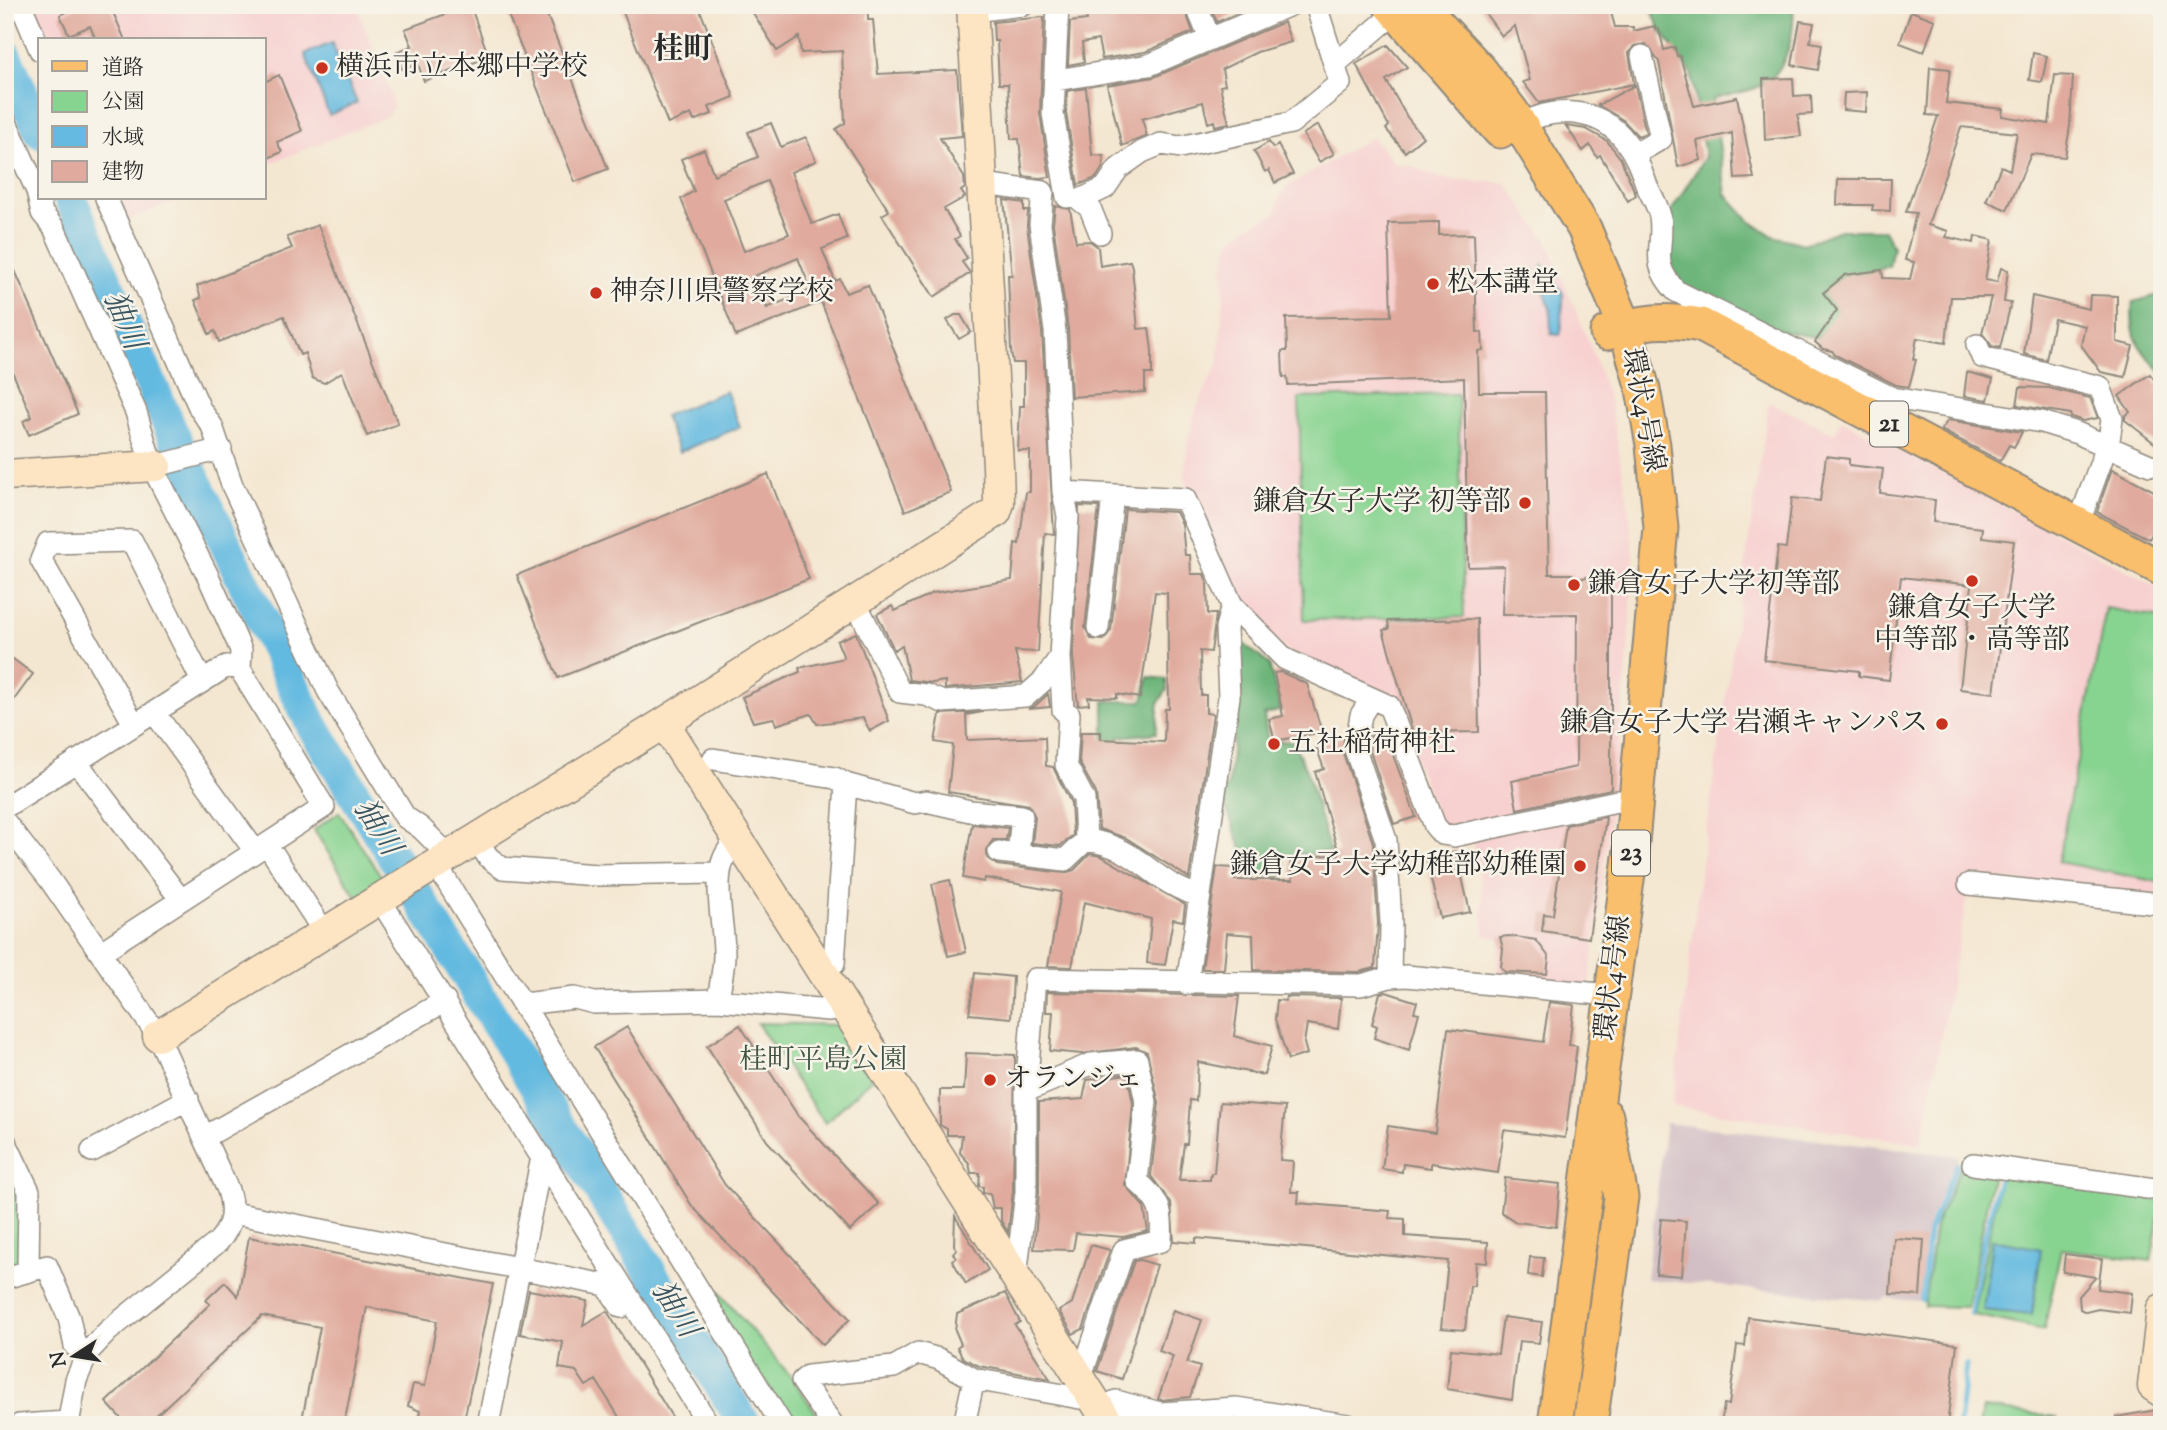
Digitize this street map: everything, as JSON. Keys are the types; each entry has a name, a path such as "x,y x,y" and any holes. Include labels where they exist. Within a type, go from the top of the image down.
{"main road":[{"path":"1404,7 1480,70 1520,125 1584,228 1616,330"},
{"path":"1404,7 1498,127 1616,330"},
{"name":"21","path":"1616,330 1663,319 1701,325 1901,414 2078,524 2162,569"},
{"name":"環状4号線","path":"1555,1425 1636,802 1661,528 1653,445 1643,389 1616,330"},
{"name":"環状4号線","path":"1590,1425 1621,1197 1600,1086"}],"street":[{"path":"20,5 38,46"},
{"path":"158,1036 664,723 988,518 999,503 972,8 1023,5"},
{"path":"1058,5 1053,114 1073,199"},
{"path":"1196,5 1210,38"},
{"path":"1056,80 1149,65 1290,5"},
{"path":"1073,199 1105,188 1118,169 1142,152 1161,144 1180,147 1291,123 1340,83 1317,5"},
{"path":"1334,65 1404,7"},
{"path":"1635,154 1661,139 1642,56"},
{"path":"1520,125 1538,115 1561,111 1587,114 1609,125 1635,154 1660,216 1658,266 1676,291 1892,398 1901,414 2042,422 2150,465"},
{"path":"5,120 38,195"},
{"path":"983,184 1073,199 1090,208 1100,233"},
{"path":"713,759 835,778 846,784 915,803 926,801 970,811 1022,816 1009,853 1065,860 1086,840 1084,799 1066,765 1069,714 1063,710 1060,657 1068,516 1063,492 1055,331 1040,223 1043,192"},
{"path":"39,200 42,213 54,229 136,412 154,466 241,650 240,669 324,807 101,952"},
{"path":"107,200 200,409 212,426 217,452 328,691 405,817 421,828 438,862 523,1004 782,1425"},
{"path":"1977,345 1982,357 2100,387 2112,419 2106,447 2078,524"},
{"path":"5,475 154,466 217,452"},
{"path":"1063,492 1185,499 1232,605 1285,659 1341,682 1389,706 1435,826 1442,834 1454,836 1617,801 1636,802"},
{"path":"1098,628 1113,496"},
{"path":"134,724 41,560 48,543 132,541 202,681"},
{"path":"855,601 900,692 926,695 943,702 1026,696 1044,680 1060,657"},
{"path":"1187,984 1229,697 1226,628 1232,605"},
{"path":"5,807 227,666 240,669"},
{"path":"1371,699 1361,715 1355,749 1386,840 1391,923 1390,977"},
{"path":"154,712 324,932"},
{"path":"664,723 1095,1402"},
{"path":"76,761 181,900"},
{"path":"824,973 834,964 846,784"},
{"path":"5,822 101,952 158,1036 228,1190 233,1213 228,1230 218,1242 108,1331 88,1352 76,1380 68,1423 19,1425"},
{"path":"476,838 488,857 502,868 597,875 719,873"},
{"path":"718,1000 724,957 719,873 726,848 738,840"},
{"path":"1086,840 1108,843 1132,853 1161,880 1200,896"},
{"path":"1969,884 2162,904"},
{"path":"381,897 709,1425"},
{"path":"1016,1277 1026,1192 1026,1091 1035,979 1187,984 1361,985 1390,977 1450,978 1611,995"},
{"path":"523,1004 575,998 594,1003 718,1000 828,1010 845,1008"},
{"path":"205,1137 445,1001"},
{"path":"1026,1091 1091,1064 1137,1060 1146,1101 1137,1181 1156,1198 1162,1220 1161,1241 1124,1250 1095,1402"},
{"path":"92,1151 188,1099"},
{"path":"5,1141 29,1191 28,1271"},
{"path":"488,1425 542,1157"},
{"path":"1973,1164 2162,1190"},
{"path":"233,1213 606,1285 693,1425"},
{"path":"5,1278 47,1266 69,1318 75,1346 88,1352"},
{"path":"2162,1309 2153,1386 2162,1392"},
{"path":"833,1425 802,1381 808,1376 894,1367 918,1353 939,1359 974,1379 1095,1402 1116,1401 1160,1413 1236,1408 1348,1425"},
{"path":"964,1425 974,1379"}],"shaded area":[{"name":"横浜市立本郷中学校","path":"26,5 356,5 391,95 393,108 386,117 266,165 266,38 40,38"},
{"name":"鎌倉女子大学 岩瀬キャンパス","path":"1372,137 1395,164 1406,164 1447,180 1506,183 1548,243 1593,353 1610,403 1627,496 1634,554 1627,665 1613,796 1452,831 1441,826 1396,708 1287,651 1234,596 1193,504 1185,478 1187,446 1197,406 1218,364 1224,297 1223,267 1229,243 1246,228 1276,213 1280,197 1287,187"},
{"path":"112,200 178,200 122,222"},
{"name":"鎌倉女子大学 岩瀬キャンパス","path":"1769,402 1835,434 1841,419 2162,589 2162,896 1971,876 1921,1144 1672,1106 1702,858"},
{"name":"鎌倉女子大学 岩瀬キャンパス","path":"1611,808 1589,987 1497,978 1499,938 1484,936 1481,886 1472,838"},
{"path":"1666,1123 1959,1156 1930,1220 1920,1301 1884,1298 1883,1301 1646,1279"}],"green space":[{"path":"1649,5 1793,5 1789,46 1775,75 1755,88 1713,99 1726,194 1749,220 1773,236 1804,244 1840,230 1884,230 1893,247 1889,266 1843,284 1831,340 1763,328 1665,284 1655,247 1673,208 1705,157 1691,73 1662,33"},
{"path":"2162,294 2162,372 2137,341 2132,314 2133,302"},
{"path":"1458,394 1464,617 1304,620 1299,398"},
{"path":"2106,608 2162,618 2162,866 2159,882 2058,862"},
{"name":"五社稲荷神社","path":"1235,637 1269,664 1281,710 1264,715 1268,742 1293,741 1307,772 1330,852 1284,856 1285,876 1251,875 1221,793 1228,787 1239,685"},
{"path":"1148,677 1166,679 1167,690 1159,702 1156,733 1119,737 1114,775 1104,775 1104,701 1143,701"},
{"path":"339,812 383,879 357,898 314,830"},
{"name":"桂町平島公園","path":"757,1023 839,1025 872,1079 825,1123"},
{"path":"5,1155 23,1192 22,1260 5,1265"},
{"path":"1961,1166 1993,1173 1967,1307 1924,1306 1935,1226"},
{"path":"2001,1176 2154,1194 2161,1205 2151,1261 2061,1249 2044,1330 1973,1315"},
{"path":"674,1239 793,1379 824,1425 788,1425"},
{"path":"1983,1408 2057,1417 2051,1425 1979,1425"}],"water":[{"path":"332,43 357,103 329,115 305,54"},
{"path":"1543,265 1548,279 1561,289 1563,296 1560,335 1551,334 1550,309 1540,275"},
{"path":"726,391 740,427 679,452 664,416"},
{"path":"1992,1240 2041,1249 2032,1315 1983,1310"}],"building":[{"path":"81,5 110,5 124,38 95,38 90,26 69,35 60,15"},
{"path":"470,5 489,57 424,81 418,64 402,69 396,52 412,46 405,29"},
{"path":"504,5 543,5 608,169 575,182"},
{"path":"620,5 698,5 734,97 709,107 712,114 694,121 691,114 668,124"},
{"path":"748,5 814,5 815,10 868,5 868,20 873,20 878,74 957,70 962,136 940,138 964,177 965,188 961,191 965,197 944,209 960,236 955,239 967,258 962,262 970,273 934,297 882,215 889,211 836,129 845,123 842,51 801,53 799,37 777,51"},
{"path":"1101,5 1183,5 1193,32 1145,52 1102,59 1098,40 1082,43 1084,62 1068,65 1070,22 1087,20 1085,8"},
{"path":"1210,5 1243,5 1245,10 1217,22"},
{"path":"1479,5 1609,5 1615,27 1633,27 1633,31 1655,26 1655,30 1659,29 1664,50 1675,47 1677,56 1680,56 1694,106 1737,97 1754,178 1735,179 1732,133 1697,141 1701,160 1678,167 1659,62 1646,44 1634,46 1629,53 1634,84 1539,103 1523,82 1530,80 1515,26 1502,36"},
{"path":"1911,11 1935,20 1924,52 1900,43"},
{"path":"1044,17 1040,114 1050,177 1039,178 1023,176 1019,139 1011,139 1008,84 999,84 997,41 994,41 993,22"},
{"path":"1800,21 1814,23 1810,42 1822,44 1818,70 1792,65"},
{"path":"1284,22 1291,42 1257,52 1222,69 1225,85 1220,86 1229,123 1215,126 1214,121 1208,123 1203,102 1142,119 1147,136 1122,146 1107,85 1154,77"},
{"path":"1388,45 1407,67 1386,80 1407,117 1423,137 1405,152 1386,129 1389,126 1356,64"},
{"path":"2033,53 2047,56 2042,82 2029,80"},
{"path":"1930,67 1950,69 1946,103 2003,109 2002,116 2049,124 2055,75 2073,76 2070,126 2065,157 2031,154 2007,210 1986,201 2001,166 2010,170 2017,133 1961,127 1928,225 1948,231 1946,237 1974,243 1975,236 1992,240 1985,280 1997,282 2001,268 2008,270 2004,302 2011,303 2000,348 1992,346 1982,333 1991,297 1951,297 1946,343 1917,338 1913,359 1916,360 1909,387 1896,385 1835,355 1832,351 1823,349 1815,342 1837,310 1823,293 1845,275 1882,270 1883,278 1910,279 1914,262 1905,260 1916,213 1906,212 1938,116 1927,115"},
{"path":"279,75 302,131 277,142 282,152 266,159 266,81"},
{"path":"1793,78 1794,96 1811,95 1812,114 1798,115 1801,136 1765,140 1763,79"},
{"path":"1635,85 1646,133 1638,136 1623,120 1598,105"},
{"path":"1086,88 1092,155 1104,156 1103,167 1096,178 1078,185 1066,113 1067,91"},
{"path":"1867,92 1866,112 1843,110 1844,93"},
{"path":"771,123 781,147 806,137 816,161 791,172 812,224 838,214 847,239 822,249 835,281 840,279 846,293 868,285 951,492 905,511 821,302 736,336 681,199 694,191 681,159 704,149 714,175 758,157 748,132","holes":["767,181 789,234 744,251 724,199","798,258 811,290 767,308 754,276"]},
{"path":"1318,125 1334,154 1319,162 1303,134"},
{"path":"1566,126 1586,129 1607,141 1621,159 1636,195 1628,201 1600,155 1597,157 1590,145 1583,151"},
{"path":"1269,142 1273,148 1278,145 1293,174 1275,183 1269,170 1265,172 1254,151"},
{"path":"1838,179 1891,179 1890,211 1872,210 1873,205 1837,205"},
{"path":"1004,200 1024,203 1024,211 1028,211 1027,226 1042,332 1054,534 1045,533 1038,652 1015,651 1022,682 945,689 945,681 932,683 909,680 902,645 894,650 877,614 892,606 895,611 933,593 1012,580 1015,543 1019,544 1026,492 1030,492 1030,451 1018,451 1020,406 1024,406 1024,363 1013,363 1011,351 1008,275 1012,275"},
{"path":"1055,206 1070,209 1076,242 1090,241 1098,247 1100,266 1130,261 1138,329 1149,328 1152,351 1152,374 1145,374 1145,392 1071,397 1068,329 1053,224"},
{"path":"1439,222 1439,235 1474,234 1477,332 1482,332 1483,350 1478,351 1479,392 1545,392 1549,574 1572,574 1572,580 1598,575 1611,580 1611,789 1517,809 1512,781 1576,767 1577,614 1502,615 1504,566 1468,567 1464,378 1288,385 1287,377 1283,377 1282,351 1287,351 1286,318 1391,316 1388,223"},
{"path":"318,225 398,424 367,436 342,372 324,383 312,378 305,353 300,355 284,316 219,342 215,331 209,334 195,300 201,298 197,286 292,248 287,237"},
{"path":"5,248 78,414 29,435 23,421 32,417 5,355"},
{"path":"2090,295 2117,296 2117,342 2133,346 2125,377 2101,372 2081,345 2085,326 2054,319 2046,360 2024,354 2032,296 2089,309"},
{"path":"961,315 971,332 959,339 947,320"},
{"path":"1967,372 1993,379 1988,400 1964,396"},
{"path":"2150,374 2162,390 2162,449 2125,420 2125,416 2130,412 2119,396"},
{"path":"2020,387 2049,388 2090,398 2098,418 2083,421 2071,417 2070,414 2017,405"},
{"path":"1948,420 2022,432 2014,447 2009,445 2000,461 1941,430"},
{"path":"1826,456 1849,459 1849,465 1883,469 1880,493 1935,500 1933,522 1983,528 1982,537 2014,541 1994,693 1960,689 1972,585 1901,577 1889,680 1859,676 1859,671 1764,660 1778,547 1786,548 1792,498 1820,501"},
{"path":"2112,469 2162,495 2162,535 2154,531 2149,539 2097,512"},
{"path":"768,474 809,579 558,678 517,575"},
{"path":"1079,506 1099,507 1085,627 1091,639 1104,640 1111,630 1125,509 1176,512 1182,524 1185,555 1190,555 1191,574 1204,574 1207,582 1208,614 1216,614 1211,652 1200,651 1201,695 1206,695 1206,713 1213,714 1189,878 1126,838 1099,829 1096,793 1079,762 1081,732 1101,732 1101,739 1164,742 1165,709 1169,709 1167,593 1155,592 1140,698 1117,694 1117,698 1088,697 1089,704 1078,705 1073,657"},
{"path":"1477,619 1479,732 1413,733 1383,630 1389,629 1388,621"},
{"path":"856,633 889,721 870,731 863,718 817,724 811,714 776,725 774,718 753,722 742,697 800,672 799,668 844,658 837,641"},
{"path":"5,653 33,674 5,712"},
{"path":"1281,672 1307,684 1322,732 1275,741 1269,719 1283,716 1274,673"},
{"path":"1048,694 1050,707 1028,709 1035,706"},
{"path":"983,712 966,715 967,740 1045,737 1046,766 1053,767 1071,803 1073,835 1060,846 1032,843 1035,817 1029,805 948,792 953,745 935,742 940,714"},
{"path":"1383,728 1416,817 1394,824 1369,748 1371,736"},
{"path":"1344,735 1343,753 1373,843 1378,923 1375,968 1359,972 1254,970 1253,935 1227,933 1224,969 1202,969 1217,867 1235,868 1234,880 1293,880 1290,859 1339,854 1315,772 1324,769 1316,746"},
{"name":"鎌倉女子大学幼稚部幼稚園","path":"1606,817 1589,938 1542,931 1544,914 1553,915 1566,825"},
{"path":"972,824 1008,828 1006,840 993,840 986,850 987,858 997,865 1064,873 1074,870 1090,854 1101,856 1185,905 1183,921 1173,919 1165,965 1147,963 1151,919 1084,902 1072,967 1048,966 1061,892 985,878 984,882 963,878"},
{"path":"1456,851 1470,912 1440,918 1426,858"},
{"path":"950,880 966,952 948,956 932,884"},
{"name":"鎌倉女子大学幼稚部幼稚園","path":"1500,937 1536,940 1549,957 1547,974 1505,972 1501,967 1503,949"},
{"path":"975,973 1013,977 1011,1018 969,1014"},
{"path":"1047,992 1239,996 1234,1036 1272,1046 1264,1075 1198,1062 1196,1101 1190,1100 1187,1144 1184,1144 1179,1180 1210,1180 1211,1173 1214,1173 1220,1102 1285,1107 1280,1160 1293,1161 1291,1192 1299,1192 1298,1203 1390,1211 1389,1218 1405,1219 1405,1236 1488,1242 1487,1263 1476,1262 1465,1330 1441,1328 1448,1261 1196,1238 1196,1243 1174,1241 1171,1203 1151,1176 1159,1103 1147,1052 1136,1047 1082,1054 1050,1051 1053,1012 1046,1012"},
{"path":"1386,992 1417,1002 1414,1012 1419,1013 1409,1050 1374,1038 1377,1026 1372,1024 1380,993"},
{"path":"1286,997 1341,998 1338,1029 1307,1024 1304,1043 1307,1054 1288,1060 1275,1019 1277,1000 1285,1001"},
{"path":"1549,1002 1574,1005 1569,1045 1577,1046 1565,1138 1504,1130 1498,1173 1431,1163 1431,1168 1403,1164 1402,1172 1382,1169 1388,1126 1435,1133 1448,1029 1543,1042"},
{"path":"740,1025 798,1116 879,1204 850,1231 767,1141 707,1046"},
{"path":"627,1027 725,1185 850,1319 823,1345 692,1206 594,1047"},
{"path":"966,1053 1015,1055 1013,1191 1008,1232 1001,1221 1001,1208 993,1208 990,1194 983,1193 983,1187 979,1186 980,1173 971,1173 969,1163 960,1153 962,1135 947,1135 947,1129 940,1125 940,1090 964,1090"},
{"path":"1127,1074 1133,1103 1125,1185 1144,1207 1148,1231 1123,1237 1076,1233 1073,1250 1034,1249 1039,1192 1039,1102 1083,1099 1087,1080"},
{"path":"1505,1178 1560,1184 1556,1227 1516,1222 1501,1212"},
{"path":"955,1216 988,1270 966,1284 952,1260 956,1258 953,1253 957,1250 954,1245"},
{"path":"1661,1219 1686,1221 1682,1276 1656,1274"},
{"path":"249,1237 493,1284 463,1425 417,1425 420,1411 408,1406 413,1384 425,1386 437,1321 367,1307 344,1425 301,1425 320,1327 262,1316 146,1425 127,1425 106,1402 210,1304 206,1300 225,1282 238,1296"},
{"path":"1894,1238 1924,1240 1920,1296 1890,1294"},
{"path":"1091,1245 1110,1250 1083,1329 1073,1334 1059,1311 1072,1303"},
{"path":"2065,1254 2102,1259 2098,1289 2132,1293 2130,1313 2098,1309 2086,1312 2080,1309 2079,1296 2096,1277 2063,1272"},
{"path":"1530,1257 1544,1258 1542,1277 1528,1275"},
{"path":"1134,1261 1157,1265 1122,1379 1097,1371"},
{"path":"529,1290 588,1301 583,1325 607,1311 677,1425 624,1425 596,1380 586,1386 576,1371 559,1368 563,1342 520,1334"},
{"path":"1005,1293 1020,1322 1015,1325 1050,1379 979,1366 963,1358 957,1347 961,1344 955,1330 957,1314"},
{"path":"1173,1310 1202,1320 1187,1363 1200,1367 1190,1397 1161,1400 1158,1399 1173,1356 1159,1351"},
{"path":"1503,1317 1542,1322 1539,1343 1519,1341 1512,1400 1447,1389 1451,1349 1498,1354"},
{"path":"1748,1317 1957,1344 1947,1425 1721,1425 1724,1404 1729,1405 1737,1345 1745,1346"},
{"path":"2162,1409 2162,1425 2117,1425 2116,1417"}],"waterway":[{"name":"㹨川","path":"5,55 38,128"},
{"name":"㹨川","path":"71,200 171,430 313,727 745,1425"},
{"path":"1922,1300 1929,1231 1957,1164"},
{"path":"1971,1313 1982,1248 1999,1179"},
{"path":"1959,1425 1966,1365"}],"place":[{"name":"横浜市立本郷中学校","path":"322,68"},
{"name":"松本講堂","path":"1433,284"},
{"name":"神奈川県警察学校","path":"596,293"},
{"name":"鎌倉女子大学 初等部","path":"1525,503"},
{"name":"鎌倉女子大学 中等部・高等部","path":"1972,581"},
{"name":"鎌倉女子大学初等部","path":"1574,585"},
{"name":"鎌倉女子大学 岩瀬キャンパス","path":"1942,724"},
{"name":"五社稲荷神社","path":"1274,744"},
{"name":"鎌倉女子大学幼稚部幼稚園","path":"1580,866"},
{"name":"オランジェ","path":"990,1080"}],"district":[{"name":"桂町","path":"683,50"}]}
